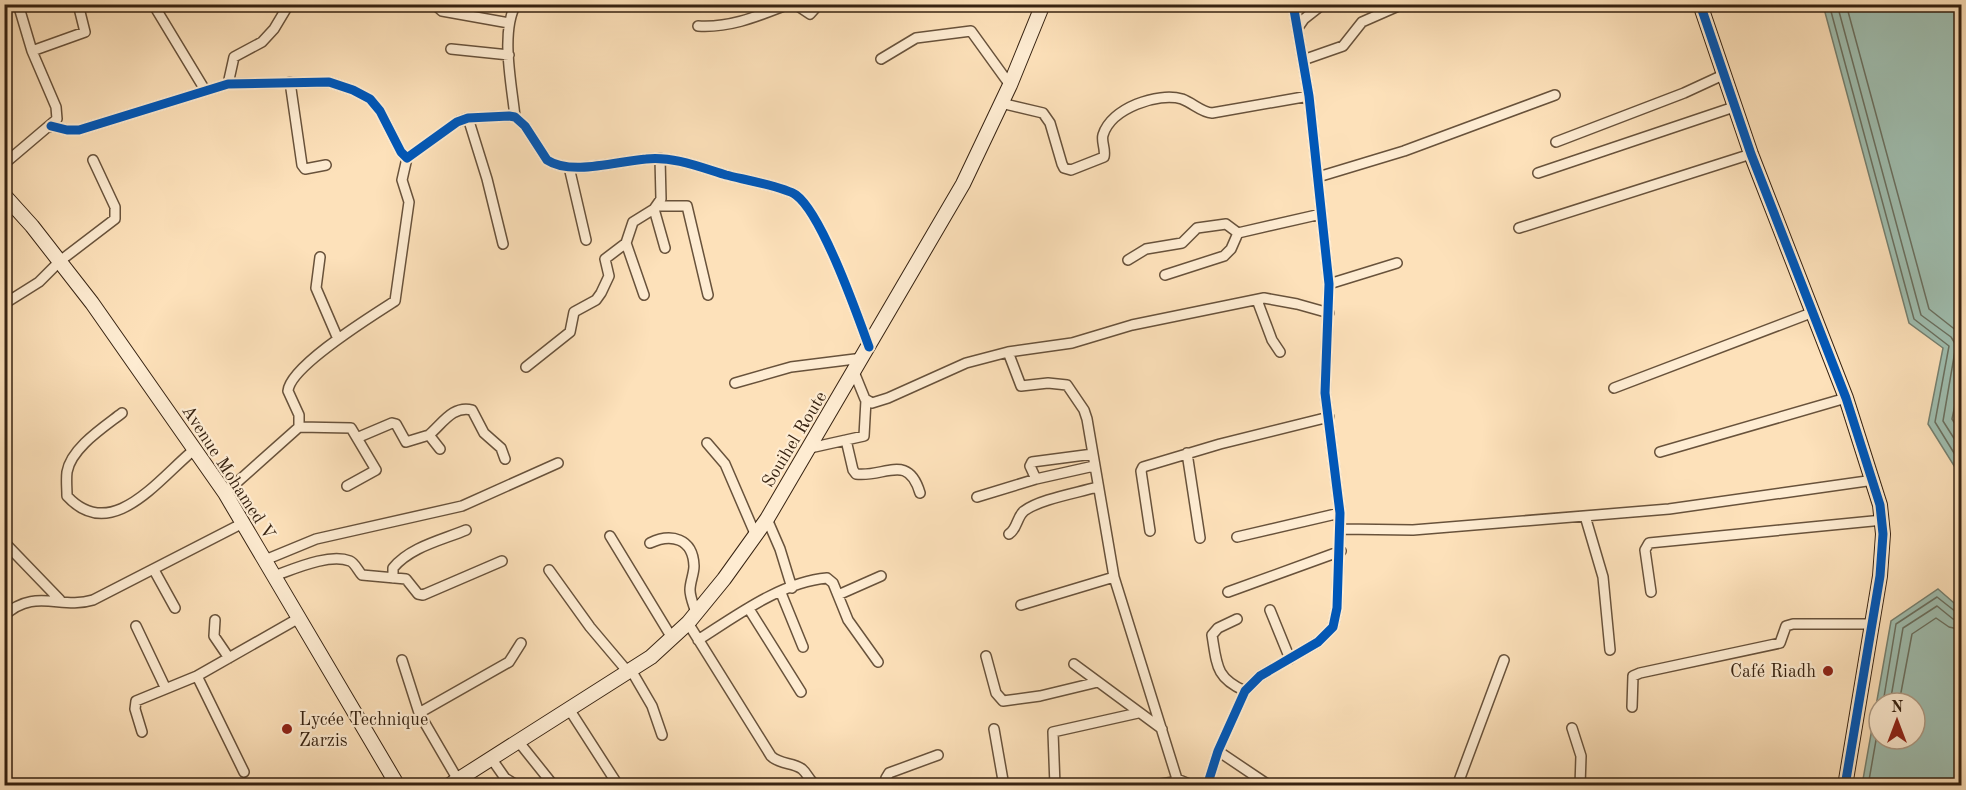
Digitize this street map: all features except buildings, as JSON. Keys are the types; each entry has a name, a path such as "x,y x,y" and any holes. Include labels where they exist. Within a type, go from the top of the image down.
{"main road":[{"name":"Souihel Route","path":"452,783 630,671 672,638 692,618 756,536 810,448 963,184 1010,85 1043,4"},
{"path":"1700,4 1751,154 1846,398 1874,480 1882,520 1880,576 1870,624 1845,786"},
{"name":"Avenue Mohamed V","path":"4,195 60,261 89,300 225,493 398,786"},
{"path":"444,786 452,783"}],"street":[{"path":"4,164 57,119 57,112 32,51 18,4"},
{"path":"32,51 85,32 78,4"},
{"path":"153,4 205,90"},
{"path":"228,84 234,57 262,42 274,29 289,4"},
{"path":"434,4 442,11 509,23"},
{"path":"516,4 509,23 509,55 515,117 525,126 547,160 569,167 660,158 677,160 795,194 812,218 838,266 866,352 791,367 735,383"},
{"path":"698,26 714,27 743,22 789,4"},
{"path":"795,4 810,14 819,4"},
{"path":"1207,786 1218,752 1245,691 1260,676 1318,642 1333,627 1337,608 1341,513 1325,393 1329,284 1309,96 1293,4"},
{"path":"1297,29 1304,19 1323,4"},
{"path":"1303,60 1343,46 1362,22 1403,4"},
{"path":"881,59 916,38 971,31 1010,85"},
{"path":"451,49 509,55"},
{"path":"1556,142 1684,93 1723,75"},
{"path":"290,82 302,165 305,169 326,165"},
{"path":"51,126 78,130 228,84 329,82 353,90 370,99 380,111 401,152 407,158"},
{"path":"1318,177 1404,151 1555,95"},
{"path":"1002,103 1043,113 1047,117 1062,164 1064,168 1071,170 1104,157 1102,136 1115,117 1128,109 1156,99 1179,98 1194,104 1203,111 1212,113 1309,96"},
{"path":"1538,173 1734,107"},
{"path":"299,427 299,415 288,391 293,375 338,339 395,301 398,295 400,254 409,202 402,180 407,158 457,122 468,118 515,117"},
{"path":"468,118 503,244"},
{"path":"1519,228 1751,154"},
{"path":"526,367 570,333 576,310 596,300 601,293 609,276 605,259 626,243 633,222 655,207 662,194 660,158"},
{"path":"4,304 43,279 60,261 111,223 116,215 115,207 93,160"},
{"path":"569,167 586,240"},
{"path":"655,207 687,206 708,295"},
{"path":"655,207 665,248"},
{"path":"1128,260 1146,249 1182,243 1195,230 1205,226 1226,224 1238,233 1321,214"},
{"path":"1165,275 1224,256 1231,249 1238,233"},
{"path":"626,243 644,295"},
{"path":"320,257 316,288 338,339"},
{"path":"1329,284 1397,263"},
{"path":"866,400 872,403 888,398 952,368 1008,352 1072,343 1132,325 1257,300 1272,298 1329,314"},
{"path":"1257,300 1272,340 1281,352"},
{"path":"1614,388 1811,313"},
{"path":"1008,352 1020,386 1048,383 1067,385 1084,411 1114,577 1180,781"},
{"path":"810,448 866,434 866,400 854,372"},
{"path":"1660,452 1846,398"},
{"path":"359,437 392,423 396,424 406,442 429,435 453,412 466,408 472,410 488,439 501,448 505,459"},
{"path":"122,413 89,440 76,454 68,470 67,496 79,509 103,515 133,502 159,485 195,449"},
{"path":"1150,531 1142,469 1187,453 1329,417"},
{"path":"225,493 299,427 330,430 345,427 351,428 359,437 376,470 347,486"},
{"path":"429,435 440,449"},
{"path":"846,440 856,474 891,470 911,473 916,478 920,493"},
{"path":"707,443 725,464 756,536"},
{"path":"1187,453 1200,538"},
{"path":"1036,479 1030,466 1032,462 1093,454"},
{"path":"265,560 316,539 462,506 558,463"},
{"path":"977,497 1036,479 1094,466"},
{"path":"1341,529 1413,530 1585,516 1693,506 1874,480"},
{"path":"1009,534 1014,531 1019,516 1031,507 1097,487"},
{"path":"1237,537 1341,513"},
{"path":"1585,516 1603,578 1610,650"},
{"path":"767,519 780,549 792,588"},
{"path":"1651,592 1646,550 1649,543 1882,520"},
{"path":"4,616 18,604 28,601 60,600 77,603 93,600 243,523"},
{"path":"393,578 393,568 401,560 420,548 466,531"},
{"path":"610,536 672,638"},
{"path":"650,543 673,537 680,540 690,554 694,564 690,593 692,618 698,640 771,756 777,761 800,767 812,782 820,786 833,784"},
{"path":"4,542 60,600"},
{"path":"1228,592 1341,551"},
{"path":"274,576 313,562 346,560 353,563 363,575 406,579 418,594 423,595 502,561"},
{"path":"154,570 175,608"},
{"path":"549,570 590,627 630,671 651,706 662,735"},
{"path":"838,595 881,576"},
{"path":"1021,605 1114,577"},
{"path":"698,640 749,609 781,593 827,578 833,582 848,620 878,662"},
{"path":"781,593 803,647"},
{"path":"749,609 801,692"},
{"path":"1270,610 1290,658"},
{"path":"142,732 134,705 140,699 196,676 299,618"},
{"path":"1237,619 1218,628 1212,635 1220,674 1226,682 1245,691"},
{"path":"215,620 214,636 229,658"},
{"path":"1632,707 1633,676 1640,673 1780,643 1783,640 1786,626 1793,624 1870,624"},
{"path":"136,626 165,687"},
{"path":"419,713 509,662 521,644"},
{"path":"986,656 996,693 1003,701 1034,697 1098,682"},
{"path":"402,660 419,713 452,783"},
{"path":"1457,786 1503,660"},
{"path":"1074,664 1138,712 1161,725"},
{"path":"196,676 244,772"},
{"path":"569,709 616,782"},
{"path":"1055,786 1053,732 1138,712"},
{"path":"1572,728 1581,756 1580,786"},
{"path":"994,729 1004,786"},
{"path":"518,741 554,786"},
{"path":"1218,752 1272,785"},
{"path":"888,786 886,778 889,773 938,755"},
{"path":"491,758 503,777 518,786"},
{"path":"1148,786 1180,781 1194,786"}],"water":[{"path":"1823,5 1961,5 1961,477 1928,424 1943,348 1909,323"},
{"path":"1938,589 1961,609 1961,785 1862,785 1868,751 1927,751 1927,691 1879,691 1891,621"}],"cycle path":[{"path":"1207,786 1218,751 1245,691 1260,676 1318,642 1333,627 1337,608 1340,513 1325,393 1329,284 1309,96 1293,4"},
{"path":"1700,4 1751,154 1846,398 1880,505 1883,534 1880,576 1845,786"},
{"path":"51,126 79,130 228,84 329,82 353,90 370,99 380,111 401,152 407,158 457,122 468,118 509,116 515,117 525,126 547,160 557,165 581,167 656,158 686,163 773,186 796,195 817,222 838,266 869,347"}],"place":[{"name":"Café Riadh","path":"1828,671"},
{"name":"Lycée Technique Zarzis","path":"287,729"}]}
